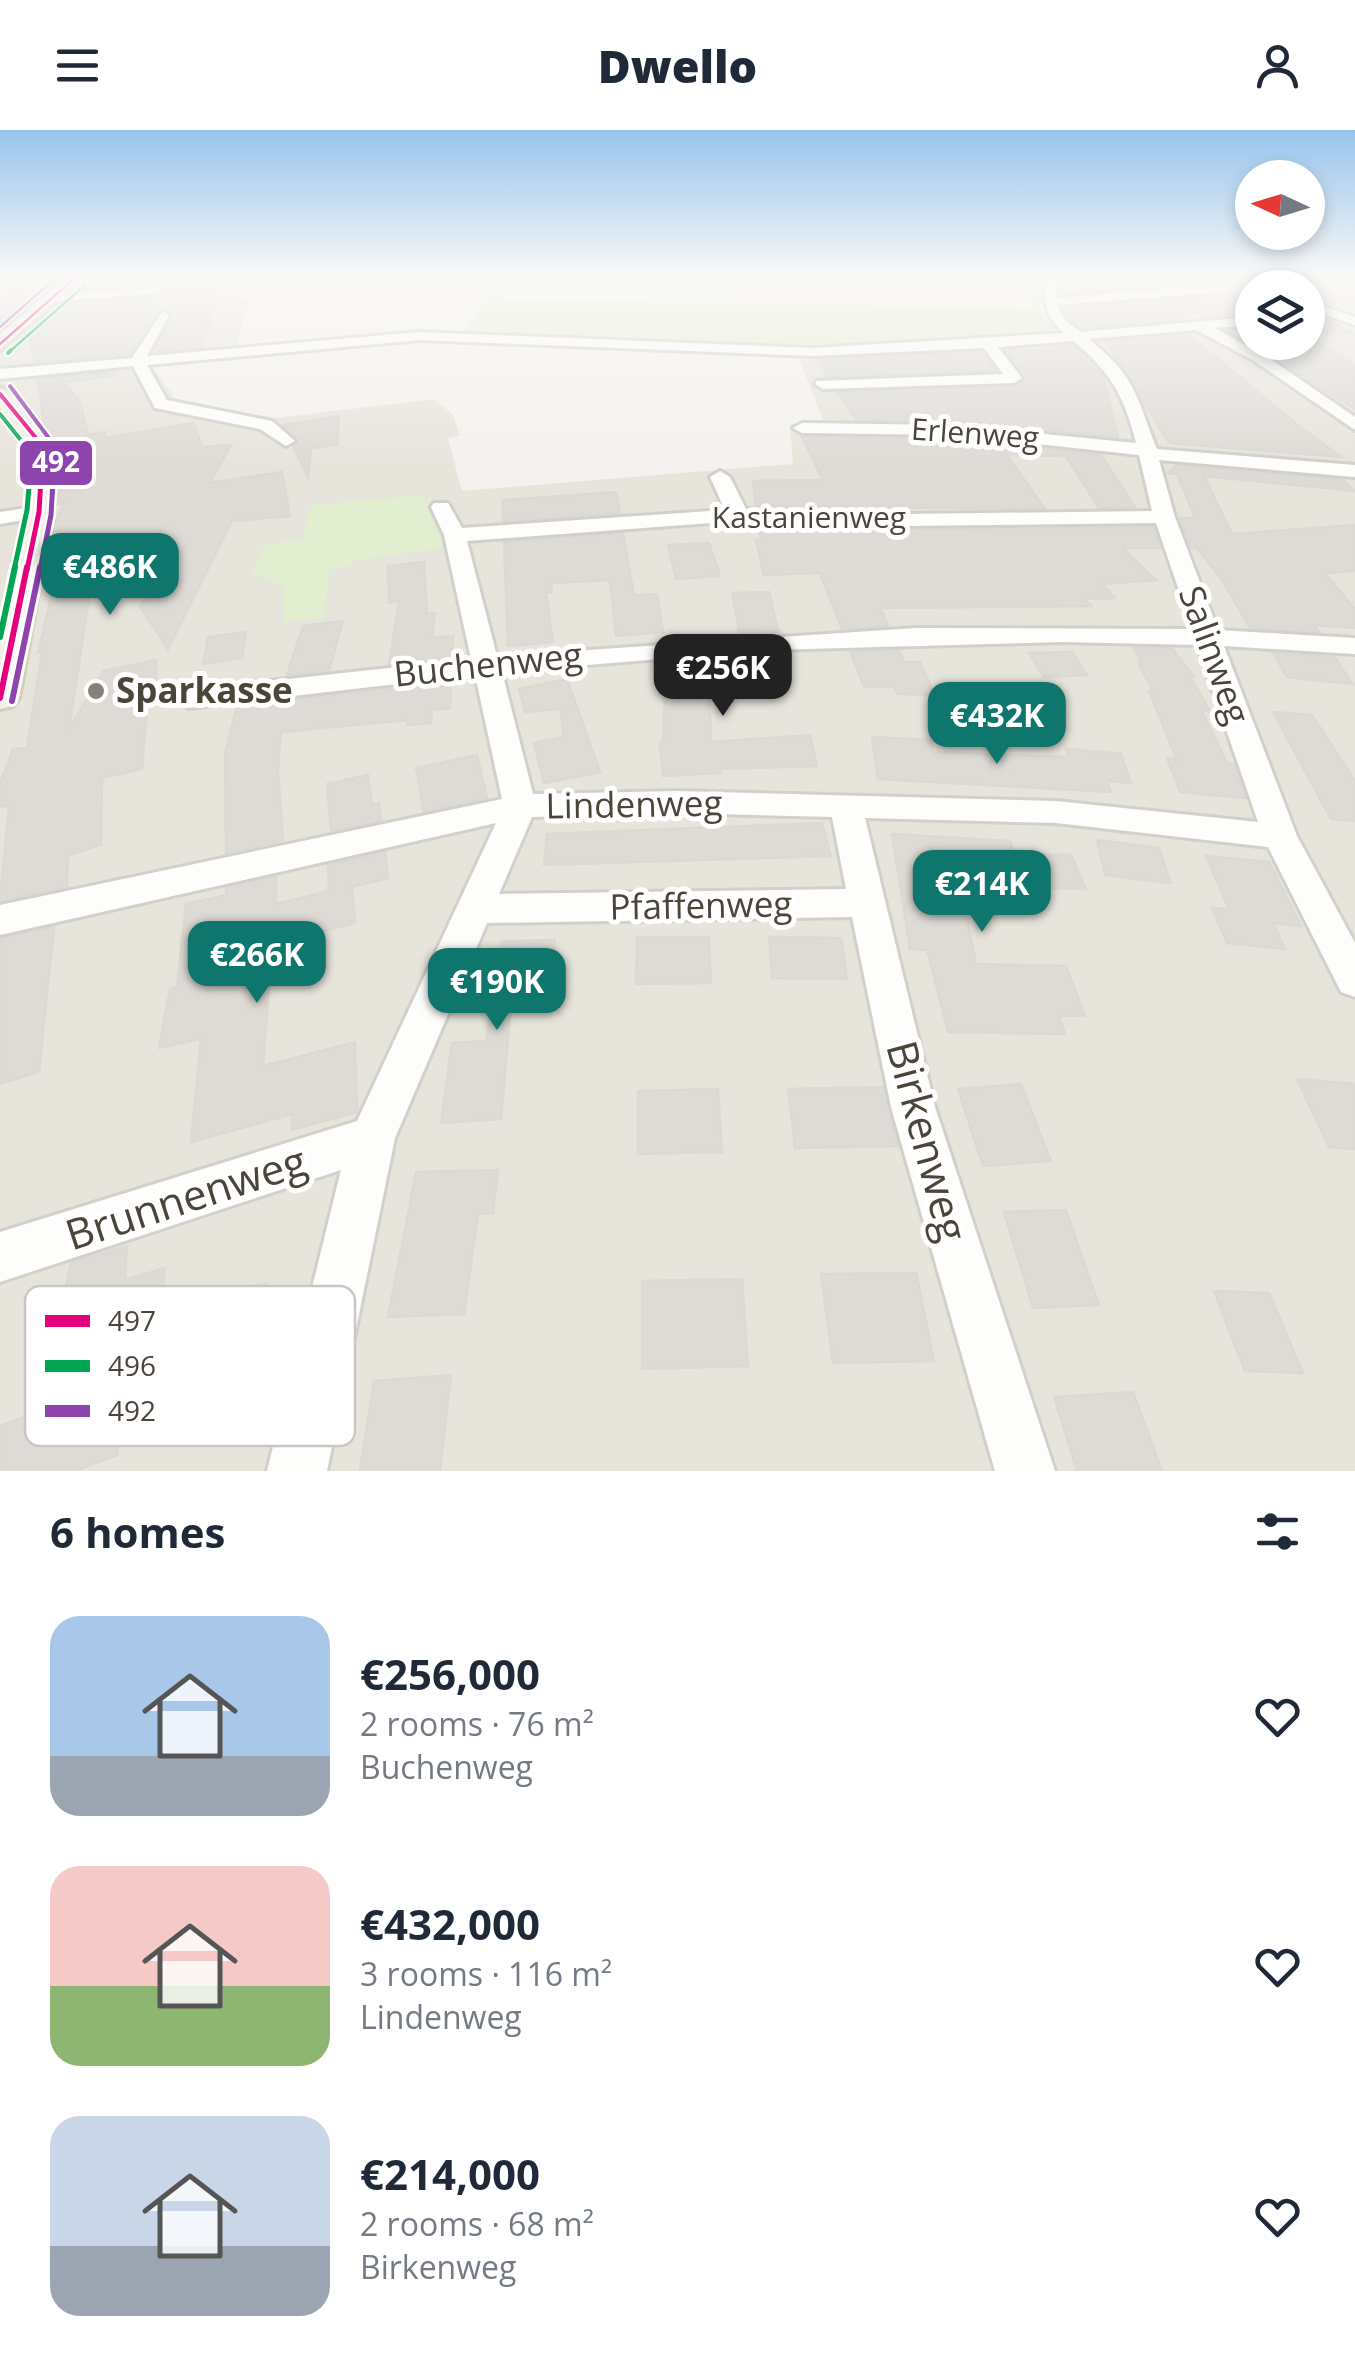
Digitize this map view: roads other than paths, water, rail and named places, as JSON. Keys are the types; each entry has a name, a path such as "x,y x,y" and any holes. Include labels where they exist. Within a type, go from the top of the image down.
{"main road":[{"path":"0,394 44,450 39,512 0,698"}],"street":[{"path":"137,360 149,339"},
{"path":"0,374 390,339"},
{"path":"478,339 782,352 1046,339"},
{"name":"Salinweg","path":"1077,339 1115,371 1134,401 1164,517 1280,836 1355,980"},
{"path":"1223,339 1258,357 1355,424"},
{"path":"823,384 1014,378 988,344"},
{"path":"137,360 161,404 266,425 286,440"},
{"name":"Erlenweg","path":"802,428 952,430 1355,472"},
{"path":"720,478 738,515"},
{"path":"0,518 39,512"},
{"name":"Kastanienweg","path":"483,663 448,521 738,515 902,520 1164,517"},
{"name":"Buchenweg","path":"189,699 483,663 823,636 1207,634 1355,646"},
{"path":"339,1286 372,1138 520,806 483,663"},
{"name":"Lindenweg","path":"0,920 520,806 676,802 1056,812 1280,836"},
{"name":"Birkenweg","path":"846,806 914,1108 1025,1471"},
{"name":"Pfaffenweg","path":"474,910 868,903"},
{"name":"Brunnenweg","path":"0,1257 372,1138"},
{"path":"297,1471 303,1446"}],"place":[{"name":"Sparkasse","path":"96,691"}]}
